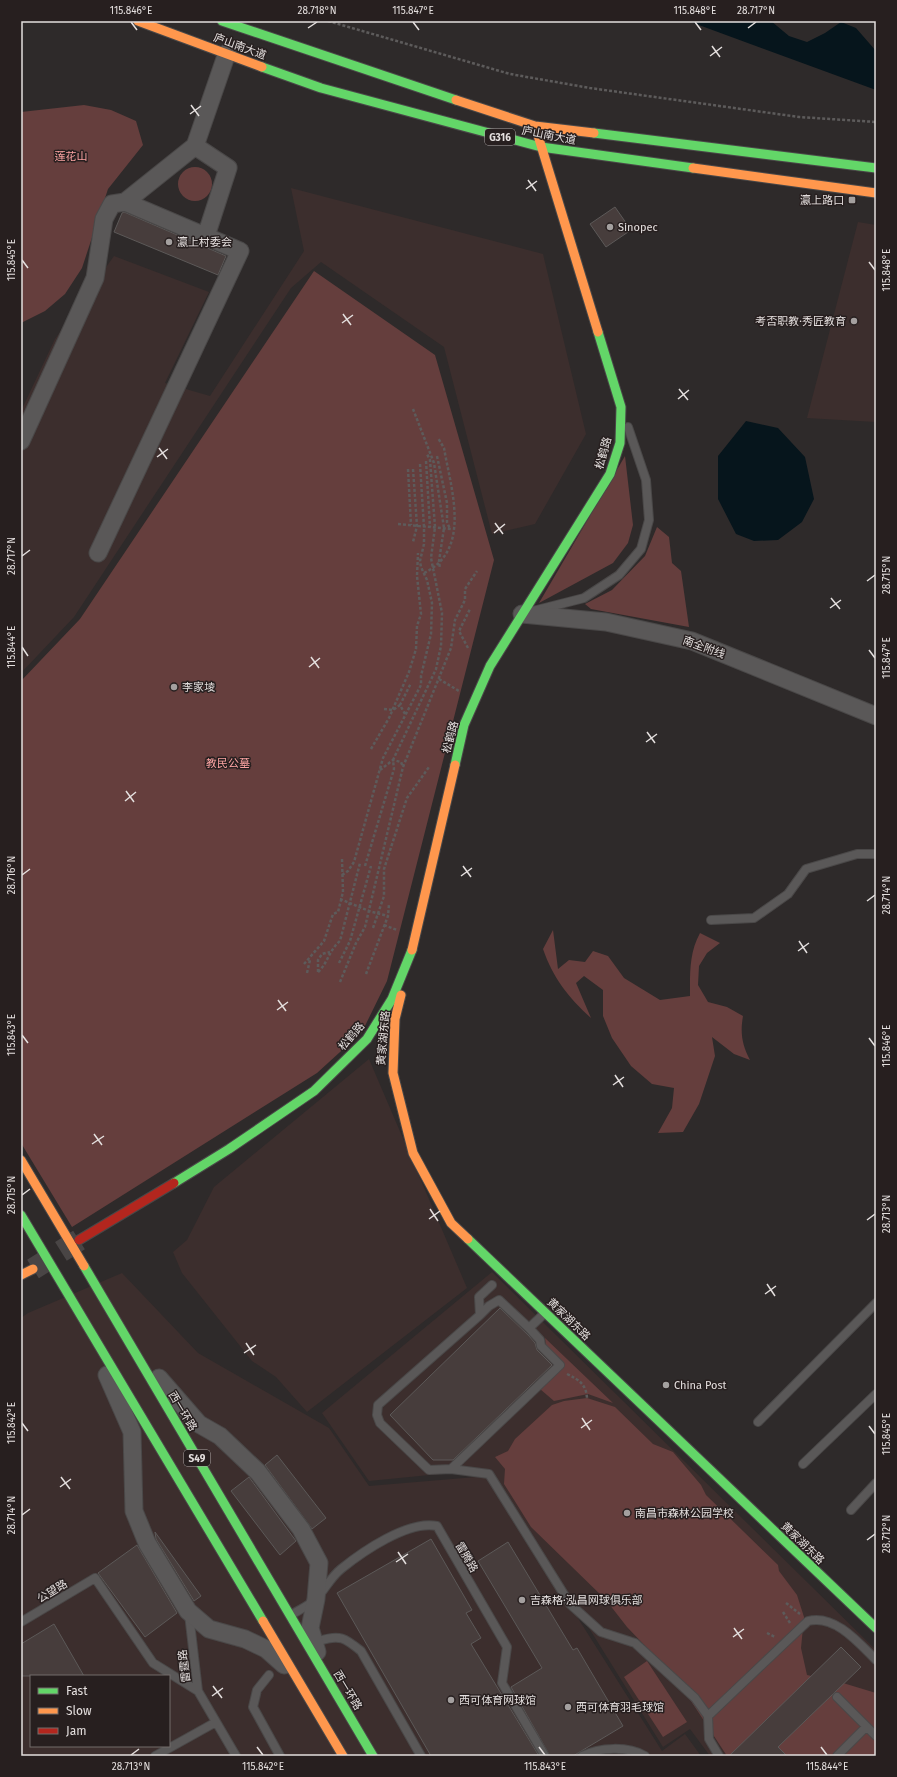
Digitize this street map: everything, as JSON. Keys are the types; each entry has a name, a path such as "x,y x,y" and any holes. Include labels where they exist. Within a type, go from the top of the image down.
{"main road":[{"name":"庐山南大道","path":"138,21 321,88 541,147 876,193"},
{"name":"庐山南大道","path":"222,21 535,126 876,168"},
{"name":"松鹤路","path":"79,1240 229,1149 314,1091 367,1039 392,999 411,953 464,725 490,666 610,474 620,443 621,407 535,126"},
{"name":"黄家湖东路","path":"411,953 395,1019 393,1073 413,1153 451,1223 876,1628"},
{"name":"西一环路","path":"21,1160 373,1756"},
{"name":"S49","path":"21,1215 343,1756"},
{"path":"21,1275 33,1269"}],"street":[{"path":"21,441 95,278 104,219 112,204 125,202 195,146 227,53"},
{"path":"195,146 228,168 206,236"},
{"path":"98,552 240,251 125,202"},
{"name":"南全附线","path":"522,614 606,622 692,641 876,716"},
{"path":"79,1312 132,1432 134,1511 147,1544 188,1611 209,1629 245,1639 266,1649 296,1676"},
{"path":"124,1335 182,1406 199,1424 220,1436 258,1472 301,1529 319,1563 316,1599 310,1628 321,1667"}],"lane":[{"path":"522,614 584,598 619,575 640,549 649,520 646,480 621,407"},
{"path":"711,920 754,918 788,894 806,869 857,854 876,854"},
{"path":"480,1315 479,1297 492,1285"},
{"path":"451,1469 560,1366 541,1346 540,1340 529,1328 499,1300 489,1306 378,1405 377,1415 380,1424 430,1470 451,1469 489,1474 570,1604 600,1632 635,1643 695,1698 708,1716 709,1739 719,1756"},
{"path":"758,1422 876,1303"},
{"path":"529,1328 545,1313"},
{"path":"803,1464 876,1394"},
{"path":"851,1510 876,1483"},
{"name":"雷腾路","path":"290,1616 316,1599 339,1570 373,1546 403,1532 428,1524 437,1526 506,1647 502,1683 545,1756"},
{"name":"公望路","path":"21,1622 95,1578 153,1663 198,1691"},
{"name":"雷霆路","path":"188,1611 198,1691 236,1756"},
{"path":"708,1716 808,1622 816,1619 828,1622 841,1628 876,1660"},
{"path":"319,1641 331,1637 345,1638 361,1651 421,1756"},
{"path":"269,1674 256,1690 253,1707 280,1756"},
{"path":"837,1697 876,1736"},
{"path":"155,1756 216,1722"},
{"path":"837,1756 866,1727"},
{"path":"582,1756 591,1752 609,1749 638,1752 645,1756"}],"path":[{"path":"328,21 510,74 590,88 800,117 876,122"},
{"path":"413,409 434,463 444,528 439,564 440,569"},
{"path":"424,573 433,569 439,564 450,548 455,529 456,516 444,448 438,438"},
{"path":"380,770 393,760 436,669 441,646 442,613 431,558 435,527 430,460 427,454"},
{"path":"437,456 447,503 447,522 450,529"},
{"path":"426,462 430,527"},
{"path":"342,875 348,871 354,862 383,758 421,685 421,676 431,634 432,603 428,580 420,561 424,544 424,526 420,464"},
{"path":"408,469 411,525"},
{"path":"413,469 417,526 413,542"},
{"path":"398,524 455,529"},
{"path":"371,749 385,727 393,710 409,672 416,649 417,626 421,614 417,576 418,553"},
{"path":"340,982 364,927 369,911 403,767 439,679 454,637 455,620 465,600 465,589 477,571"},
{"path":"454,637 460,631 470,609"},
{"path":"460,631 468,648"},
{"path":"439,679 475,700"},
{"path":"384,709 393,710 400,705 411,683"},
{"path":"400,705 405,715"},
{"path":"393,760 401,762 403,767"},
{"path":"365,866 394,769 393,760"},
{"path":"373,928 384,896 384,869 406,798 430,766"},
{"path":"304,964 310,959 324,941 333,914 338,912 340,899 343,892 342,859"},
{"path":"330,952 322,954 318,960 318,972 327,961 330,952 340,942 360,863"},
{"path":"339,963 350,941 371,866"},
{"path":"340,899 369,911 388,916"},
{"path":"366,974 388,916 390,904"},
{"path":"307,974 310,959"},
{"path":"560,1366 565,1373 582,1383 586,1389 587,1398"},
{"path":"786,1603 808,1622"}],"shaded area":[{"path":"688,21 771,21 789,36 807,42 825,33 841,22 856,28 876,51 876,90"},
{"path":"291,188 543,254 586,434 535,524 492,534 444,347 321,262 291,288 74,617 21,673 21,411 55,339 114,256 209,292 165,383 210,396 304,251"},
{"name":"考否职教·秀匠教育","path":"858,222 876,225 876,422 807,418"},
{"path":"746,421 778,428 805,457 814,499 802,522 778,540 754,541 736,534 718,499 718,456"},
{"path":"369,1059 467,1288 307,1412 276,1377 252,1361 182,1273 173,1252 187,1240 214,1187"},
{"name":"南昌市森林公园学校","path":"492,1272 876,1650 876,1756 710,1756 690,1729 663,1747 490,1469 369,1481 322,1413"},
{"path":"122,1273 198,1353 329,1428 369,1486 488,1476 662,1751 685,1734 701,1756 21,1756 21,1318 28,1313"}],"green space":[{"name":"莲花山","path":"84,105 111,110 136,121 143,145 108,189 82,268 65,294 45,311 21,323 21,112"},
{"path":"195,167 207,172 212,184 207,196 195,201 183,196 178,184 183,172"},
{"name":"教民公墓","path":"314,271 435,355 494,560 387,981 362,1032 317,1073 72,1227 21,1143 21,681 80,619"},
{"path":"625,456 633,525 628,543 613,563 539,603"},
{"path":"657,527 669,537 672,563 681,571 689,627 591,609 585,604 612,590 645,556"},
{"path":"553,930 558,969 569,960 585,962 593,951 608,956 624,978 660,1000 690,996 692,956 700,933 720,943 707,953 699,966 698,985 708,1002 727,1007 743,1016 742,1039 750,1060 734,1054 712,1037 715,1056 699,1104 683,1132 658,1133 672,1108 674,1088 652,1084 631,1066 612,1038 603,1016 603,990 584,976 576,983 591,1018 568,995 551,969 543,949"},
{"path":"545,1338 613,1403 588,1394 554,1401 540,1389 564,1366 546,1347"},
{"path":"587,1398 615,1407 653,1444 673,1452 701,1485 706,1495 778,1565 779,1571 797,1595 804,1617 801,1648 807,1675 843,1683 876,1693 876,1756 727,1756 676,1678 627,1627 606,1600 531,1527 504,1484 505,1469 495,1457 508,1451 515,1439 552,1405 564,1401"},
{"path":"647,1661 687,1722 663,1737 624,1677"}],"building":[{"name":"Sinopec","path":"615,207 631,230 606,247 590,224"},
{"path":"124,212 226,256 218,275 114,232 122,213"},
{"path":"500,1308 529,1336 535,1343 537,1350 552,1365 453,1460 433,1460 390,1415"},
{"path":"277,1455 326,1518 312,1529 265,1465"},
{"path":"249,1477 296,1541 280,1555 231,1491"},
{"path":"155,1532 201,1596 194,1601 156,1539"},
{"name":"西可体育网球馆","path":"431,1539 472,1610 466,1613 481,1638 471,1644 539,1756 431,1756 337,1593"},
{"path":"508,1542 573,1650 577,1648 623,1726 573,1756 550,1756 511,1687 542,1668 478,1561"},
{"path":"137,1545 177,1613 145,1637 98,1573"},
{"path":"54,1624 83,1675 21,1676 21,1644"},
{"path":"841,1647 861,1667 778,1747 787,1756 729,1756"}],"tunnel":[{"path":"33,1269 79,1240"}],"traffic: fast":[{"path":"222,21 456,100"},
{"path":"262,67 321,88 541,147 693,168"},
{"path":"594,133 876,168"},
{"path":"455,765 464,725 490,666 610,474 620,443 621,407 598,332"},
{"path":"174,1183 229,1149 314,1091 367,1039 392,999 412,950"},
{"path":"21,1215 263,1621"},
{"path":"468,1239 876,1628"},
{"path":"84,1266 373,1756"}],"traffic: slow":[{"path":"138,21 262,67"},
{"path":"456,100 535,126 594,133"},
{"path":"536,129 598,332"},
{"path":"693,168 876,193"},
{"path":"412,950 455,765"},
{"path":"401,995 395,1019 393,1073 413,1153 451,1223 468,1239"},
{"path":"21,1160 84,1266"},
{"path":"21,1275 33,1269"},
{"path":"263,1621 343,1756"}],"traffic: jam":[{"path":"79,1240 174,1183"}],"place":[{"name":"瀛上路口","path":"852,200"},
{"name":"Sinopec","path":"610,227"},
{"name":"瀛上村委会","path":"169,242"},
{"name":"考否职教·秀匠教育","path":"854,321"},
{"name":"李家堎","path":"174,687"},
{"name":"China Post","path":"666,1385"},
{"name":"南昌市森林公园学校","path":"627,1513"},
{"name":"吉森格·泓昌网球俱乐部","path":"522,1600"},
{"name":"西可体育网球馆","path":"451,1700"},
{"name":"西可体育羽毛球馆","path":"568,1707"}]}
